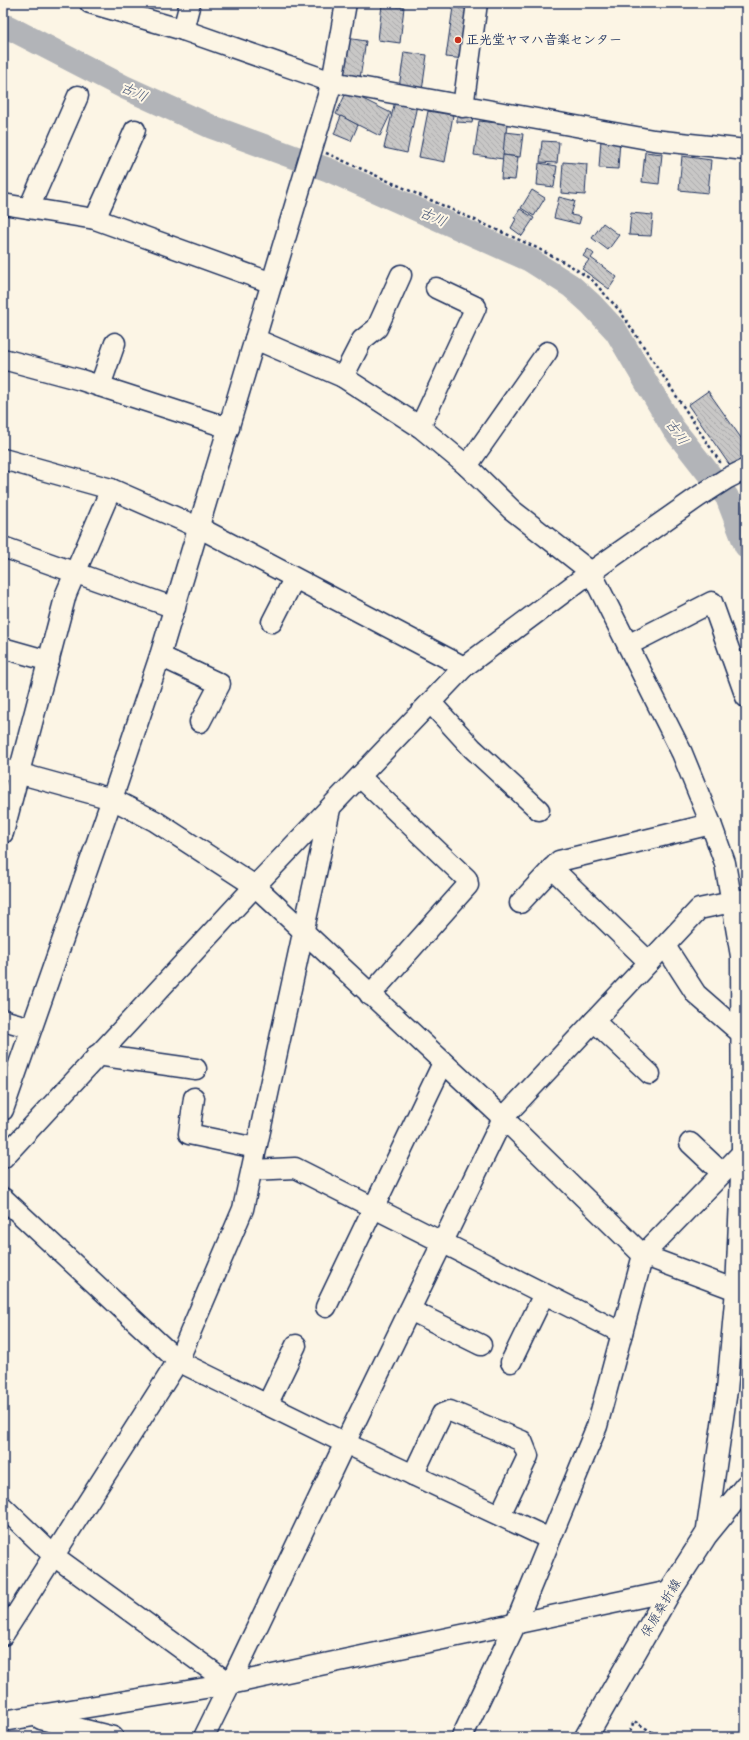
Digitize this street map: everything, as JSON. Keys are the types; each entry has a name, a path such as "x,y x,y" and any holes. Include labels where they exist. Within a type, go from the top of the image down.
{"main road":[{"name":"保原桑折線","path":"586,1737 670,1591 706,1535 746,1486"}],"street":[{"path":"90,3 183,30 332,82 463,107 653,140 746,150"},
{"path":"183,30 190,3"},
{"path":"3,1110 112,799 160,656 200,528 332,82 346,3"},
{"path":"463,107 477,3"},
{"path":"29,208 78,96"},
{"path":"94,219 135,130"},
{"path":"3,204 94,219 272,283"},
{"path":"343,377 362,340 377,328 402,276"},
{"path":"420,426 476,306 436,288"},
{"path":"255,339 343,377 420,426 467,466 512,510 591,572 682,753 711,824 739,900 742,1035 742,1255 736,1290 727,1390 706,1535"},
{"path":"100,386 114,343"},
{"path":"467,466 547,352"},
{"path":"3,359 100,386 230,428"},
{"path":"3,459 111,489 200,528 294,579 464,667"},
{"path":"3,1158 255,886 464,667 591,572 698,497 734,475"},
{"path":"3,833 11,771 49,661 66,594 111,489"},
{"path":"3,547 175,608"},
{"path":"272,622 294,579"},
{"path":"628,645 712,602 746,697"},
{"path":"3,648 49,661"},
{"path":"160,656 220,684 200,722"},
{"path":"430,703 472,748 539,810"},
{"path":"11,771 112,799 155,821 255,886 503,1118 643,1255 736,1290"},
{"path":"360,777 468,879 468,885 370,995"},
{"path":"3,1635 178,1361 243,1209 330,809"},
{"path":"520,902 559,861 711,824"},
{"path":"552,868 649,962"},
{"path":"204,1737 503,1118 699,909 739,900"},
{"path":"665,946 696,994 742,1035"},
{"path":"3,1020 31,1028"},
{"path":"594,1021 650,1074"},
{"path":"97,1055 196,1069"},
{"path":"326,1307 443,1063"},
{"path":"194,1098 189,1134 256,1148"},
{"path":"690,1143 722,1173"},
{"path":"462,1737 516,1625 597,1426 643,1255 742,1153"},
{"path":"252,1170 295,1168 622,1333"},
{"path":"3,1198 178,1361 345,1443 550,1539"},
{"path":"511,1362 544,1294"},
{"path":"410,1310 481,1345"},
{"path":"267,1404 296,1344"},
{"path":"413,1475 442,1414 450,1411 522,1440 528,1456 500,1515"},
{"path":"3,1507 54,1556 230,1684"},
{"path":"3,1721 230,1684 516,1625 670,1591"},
{"path":"34,1717 113,1737"}],"path":[{"path":"312,150 535,247 571,266 592,280 620,311 734,475"},
{"path":"628,1737 634,1721 660,1737"}],"building":[{"path":"382,5 404,7 400,43 378,40"},
{"name":"正光堂ヤマハ音楽センター","path":"453,7 469,9 465,59 446,57"},
{"path":"346,38 366,41 360,78 340,75"},
{"path":"404,52 427,55 422,91 399,88"},
{"path":"347,91 391,113 380,136 336,114"},
{"path":"395,101 417,105 407,153 384,148"},
{"path":"428,111 453,115 445,162 419,157"},
{"path":"457,113 473,115 472,123 457,122"},
{"path":"341,116 358,125 351,141 334,134"},
{"path":"479,121 507,124 503,159 474,155"},
{"path":"505,132 523,134 520,157 503,155"},
{"path":"601,139 620,140 618,169 599,168"},
{"path":"542,141 559,142 557,163 540,162"},
{"path":"645,152 662,154 659,184 642,182"},
{"path":"503,155 518,157 515,180 501,179"},
{"path":"682,156 711,160 708,193 679,190"},
{"path":"563,162 587,164 585,195 561,193"},
{"path":"539,163 557,166 554,187 537,185"},
{"path":"532,190 545,198 534,216 521,208"},
{"path":"559,197 575,201 571,215 581,217 579,224 554,218"},
{"path":"520,209 534,218 522,236 511,228 516,219 514,218"},
{"path":"631,213 653,215 651,236 629,235"},
{"path":"603,223 619,235 608,250 592,238"},
{"path":"588,249 594,254 591,258 617,277 609,289 582,269 589,260 583,256"},
{"path":"708,391 746,445 746,461 733,470 688,405"}],"waterway":[{"name":"古川","path":"3,27 8,27 124,87 212,127 329,170 530,260 571,286 591,304 616,331 673,428 727,497 746,546"}],"place":[{"name":"正光堂ヤマハ音楽センター","path":"458,40"}]}
